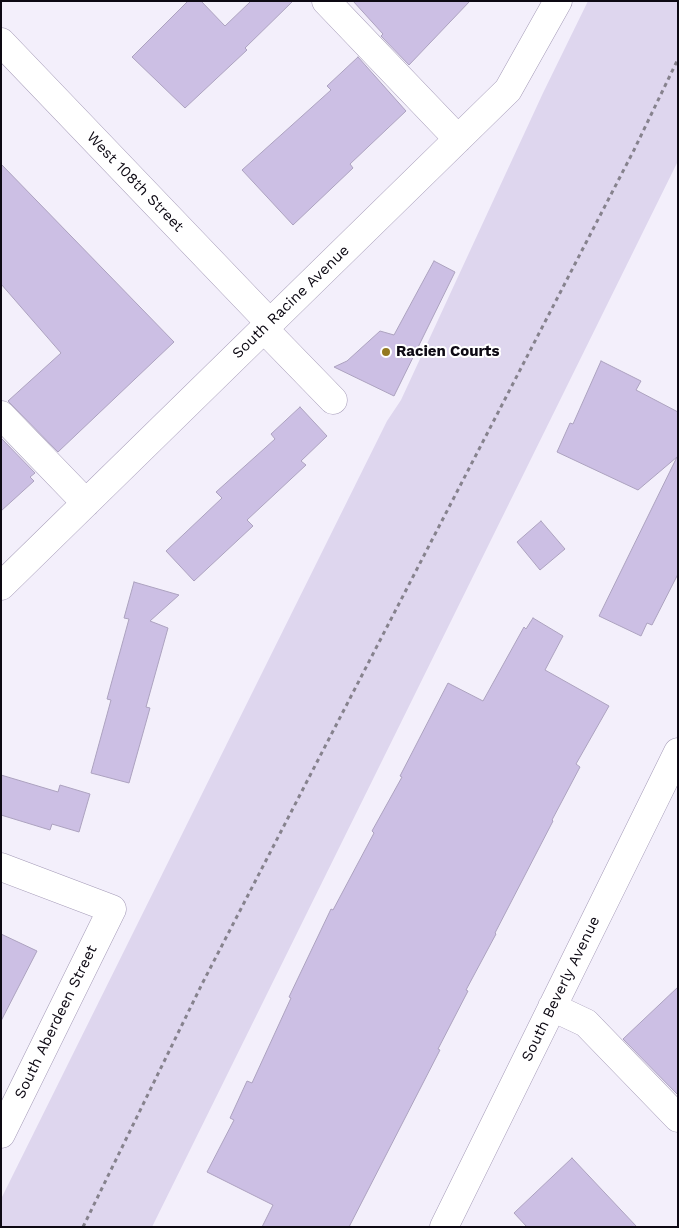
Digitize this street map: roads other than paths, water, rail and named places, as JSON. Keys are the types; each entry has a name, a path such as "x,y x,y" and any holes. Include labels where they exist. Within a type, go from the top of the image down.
{"street":[{"path":"326,1 458,139"},
{"name":"South Racine Avenue","path":"1,586 508,90 558,1"},
{"name":"West 108th Street","path":"1,42 267,326 333,400"},
{"path":"1,415 86,503"},
{"name":"South Beverly Avenue","path":"444,1227 678,752"},
{"name":"South Aberdeen Street","path":"1,867 112,909 1,1134"},
{"path":"552,1007 586,1022 678,1118"}],"place":[{"name":"Racien Courts","path":"386,352"}]}
